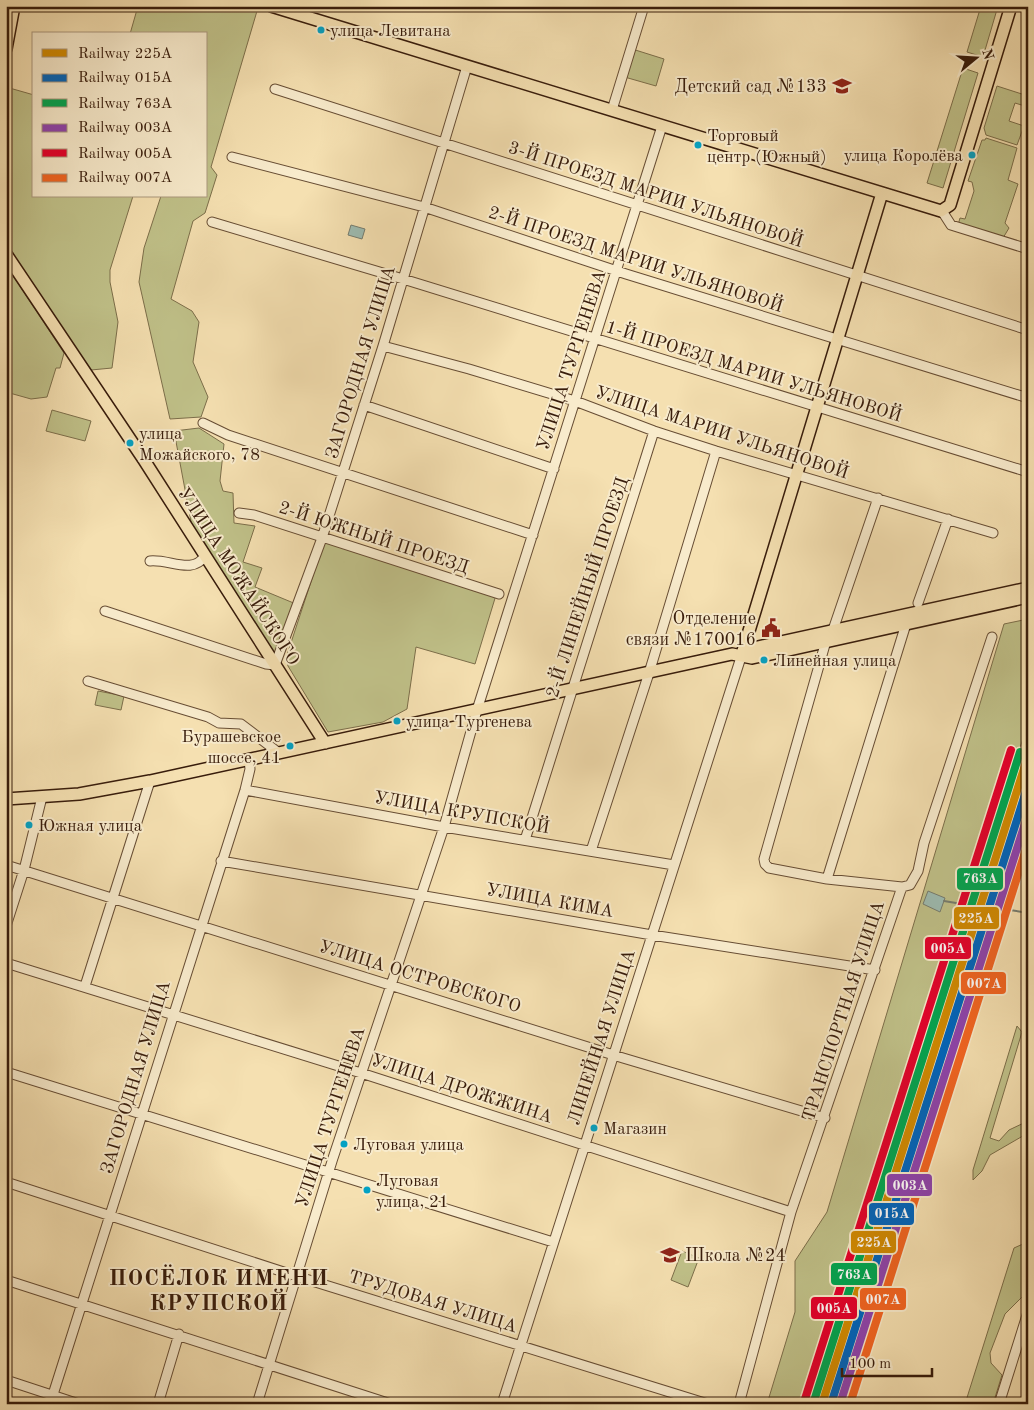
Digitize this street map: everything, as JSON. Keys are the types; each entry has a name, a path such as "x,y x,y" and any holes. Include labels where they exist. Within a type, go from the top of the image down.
{"main road":[{"path":"6,49 14,6"},
{"path":"271,6 942,211 950,205 1011,6"},
{"name":"ЛИНЕЙНАЯ УЛИЦА","path":"742,654 882,193"},
{"name":"УЛИЦА МОЖАЙСКОГО","path":"6,254 144,460 202,560 276,665 324,743"},
{"path":"6,799 79,794 150,781 732,654 742,654 752,658 906,624 1028,588"},
{"path":"742,654 749,649 835,630 1028,597"}],"street":[{"path":"612,110 644,6"},
{"name":"ЗАГОРОДНАЯ УЛИЦА","path":"276,665 322,538 343,473 467,66"},
{"name":"3-Й ПРОЕЗД МАРИИ УЛЬЯНОВОЙ","path":"275,89 1028,330"},
{"name":"УЛИЦА ТУРГЕНЕВА","path":"256,1404 361,1073 444,827 477,710 662,126"},
{"name":"2-Й ПРОЕЗД МАРИИ УЛЬЯНОВОЙ","path":"232,157 424,208 616,271 1028,398"},
{"path":"942,211 951,225 1028,249"},
{"name":"1-Й ПРОЕЗД МАРИИ УЛЬЯНОВОЙ","path":"212,222 403,278 1028,472"},
{"name":"УЛИЦА МАРИИ УЛЬЯНОВОЙ","path":"383,346 469,369 575,401 654,431 716,451 993,533"},
{"path":"364,405 554,468"},
{"path":"203,423 228,435 533,535"},
{"name":"2-Й ЛИНЕЙНЫЙ ПРОЕЗД","path":"525,840 570,690 654,431"},
{"path":"591,851 649,673 716,451"},
{"path":"835,630 834,627 878,498"},
{"name":"2-Й ЮЖНЫЙ ПРОЕЗД","path":"239,513 254,515 499,594"},
{"path":"918,603 948,519"},
{"path":"150,561 160,560 189,567 202,560"},
{"path":"106,611 266,664 276,665"},
{"path":"827,879 906,624"},
{"name":"ТРАНСПОРТНАЯ УЛИЦА","path":"739,1404 791,1212 825,1118 902,887 910,885 918,871 924,843 992,637"},
{"path":"826,641 764,859 769,868 827,879 902,887"},
{"name":"ЛИНЕЙНАЯ УЛИЦА","path":"502,1404 742,654"},
{"path":"88,681 208,717 220,723 241,724 279,753"},
{"name":"ЗАГОРОДНАЯ УЛИЦА","path":"51,1400 200,924 245,790 250,760"},
{"path":"85,986 150,781"},
{"name":"УЛИЦА КРУПСКОЙ","path":"245,790 444,827 674,865"},
{"path":"6,926 24,870 42,797"},
{"name":"УЛИЦА КИМА","path":"221,861 875,970"},
{"name":"УЛИЦА ОСТРОВСКОГО","path":"6,865 825,1118"},
{"name":"УЛИЦА ДРОЖЖИНА","path":"6,963 361,1073 791,1212"},
{"path":"6,1072 553,1242"},
{"name":"ТРУДОВАЯ УЛИЦА","path":"6,1182 296,1276 521,1344 708,1404"},
{"path":"6,1280 179,1334 391,1404"},
{"path":"999,1404 1028,1312"},
{"path":"158,1404 179,1334"},
{"path":"6,1380 51,1400 79,1404"}],"green space":[{"path":"138,6 236,6 257,11 211,167 217,175 205,213 193,221 171,299 192,311 199,322 193,362 208,397 201,417 170,419 139,282 144,248 160,198 208,198 208,32 131,32"},
{"path":"981,6 998,6 983,57 967,52"},
{"path":"629,48 664,59 656,86 621,76"},
{"path":"963,68 978,73 943,188 927,183"},
{"path":"997,86 1028,96 1028,107 1015,103 1009,121 1024,126 1017,145 986,135 984,128"},
{"path":"6,87 32,94 32,198 132,198 110,270 110,282 118,322 112,368 91,370 6,245"},
{"path":"986,138 1017,148 1008,180 1018,184 1005,223 1009,228 1003,238 958,225 960,218 965,219 974,191 972,182 968,181 982,140"},
{"path":"6,265 64,353 60,368 56,368 47,397 31,399 6,392"},
{"path":"52,410 91,421 85,441 46,431"},
{"path":"199,428 224,444 220,481 223,491 233,493 234,523 255,526 243,562 262,568 255,587 296,604 275,656 192,527 174,431"},
{"path":"324,542 496,595 475,664 416,647 407,709 383,722 328,732 288,666 286,658"},
{"path":"1028,619 1028,722 818,1404 767,1404 795,1312 795,1261 827,1212 1004,624"},
{"path":"98,691 124,696 121,710 95,705"},
{"path":"1017,1026 1022,1032 990,1138 999,1141 1009,1130 1028,1121 1028,1133 990,1155 982,1171 973,1180 973,1170"},
{"path":"1023,1244 1028,1246 1028,1286 1023,1296 1005,1314 990,1353 991,1363 1002,1375 993,1404 965,1404 1014,1248"},
{"path":"682,1251 699,1258 688,1287 671,1280"}],"water":[{"path":"351,225 365,229 362,239 348,235"},
{"path":"928,891 945,898 940,912 923,904"}],"waterway":[{"path":"1010,910 1010,898 1024,848"},
{"path":"944,901 974,906"},
{"path":"989,911 1004,915 1010,910 1028,913"}],"rail line":[{"name":"005А","path":"805,1399 1011,750"},
{"name":"763А","path":"814,1401 1020,752"},
{"name":"225А","path":"822,1404 1028,756"},
{"name":"015А","path":"831,1404 1028,785"},
{"name":"003А","path":"840,1404 1028,814"},
{"name":"007А","path":"850,1404 1028,843"}],"place":[{"name":"улица Левитана","path":"321,30"},
{"name":"Детский сад №133","path":"842,86"},
{"name":"Торговый центр (Южный)","path":"698,145"},
{"name":"улица Королёва","path":"972,155"},
{"name":"улица Можайского, 78","path":"130,443"},
{"name":"Отделение связи №170016","path":"771,628"},
{"name":"Линейная улица","path":"764,660"},
{"name":"улица Тургенева","path":"397,721"},
{"name":"Бурашевское шоссе, 41","path":"290,746"},
{"name":"Южная улица","path":"29,825"},
{"name":"Магазин","path":"594,1128"},
{"name":"Луговая улица","path":"344,1144"},
{"name":"Луговая улица, 21","path":"367,1190"},
{"name":"Школа №24","path":"670,1255"}],"district":[{"name":"ПОСЁЛОК ИМЕНИ КРУПСКОЙ","path":"219,1290"}]}
